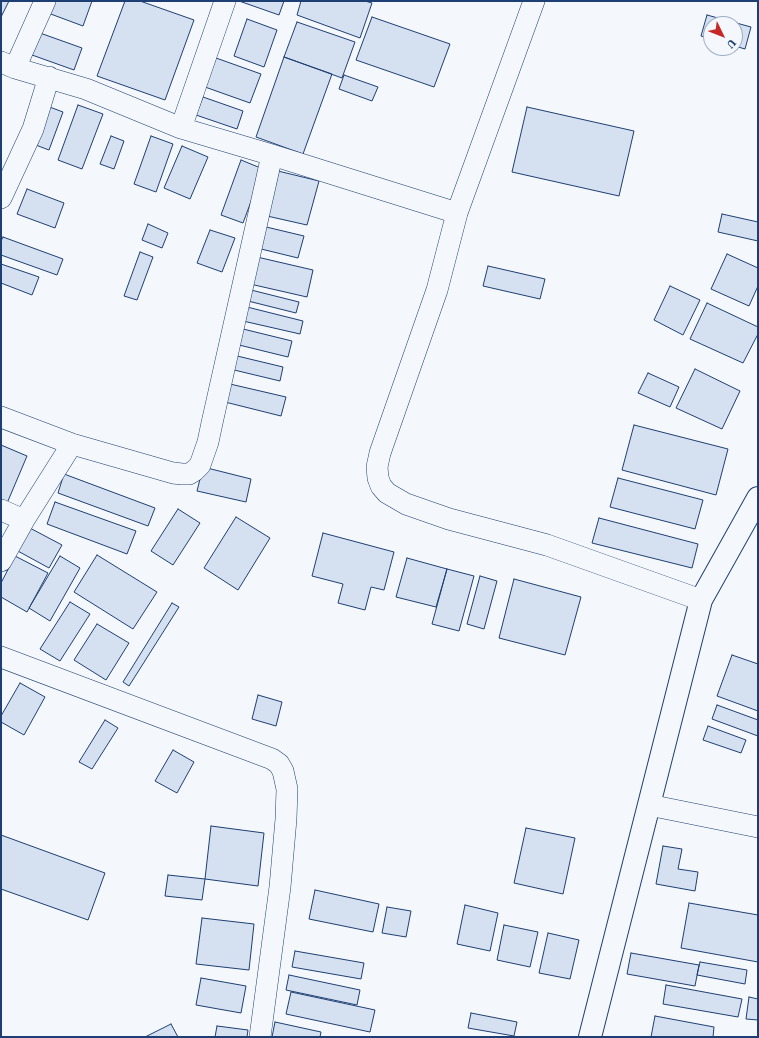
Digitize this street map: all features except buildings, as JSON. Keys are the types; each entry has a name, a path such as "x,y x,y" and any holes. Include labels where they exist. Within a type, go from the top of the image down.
{"street":[{"path":"45,1 8,65 86,89 181,128 272,154 457,213"},
{"path":"181,128 225,1"},
{"path":"534,1 457,213 437,290 380,453 377,467 378,478 381,486 387,493 406,504 449,519 547,545 701,600"},
{"path":"1,198 33,128 49,77"},
{"path":"1,417 72,444 173,473 189,474 194,471 200,465 208,442 272,154"},
{"path":"1,561 24,520 72,444"},
{"path":"590,1037 701,600 758,498"},
{"path":"1,510 24,520"},
{"path":"1,657 272,759 279,764 283,771 287,789 286,819 280,887 260,1037"},
{"path":"649,805 758,827"}]}
